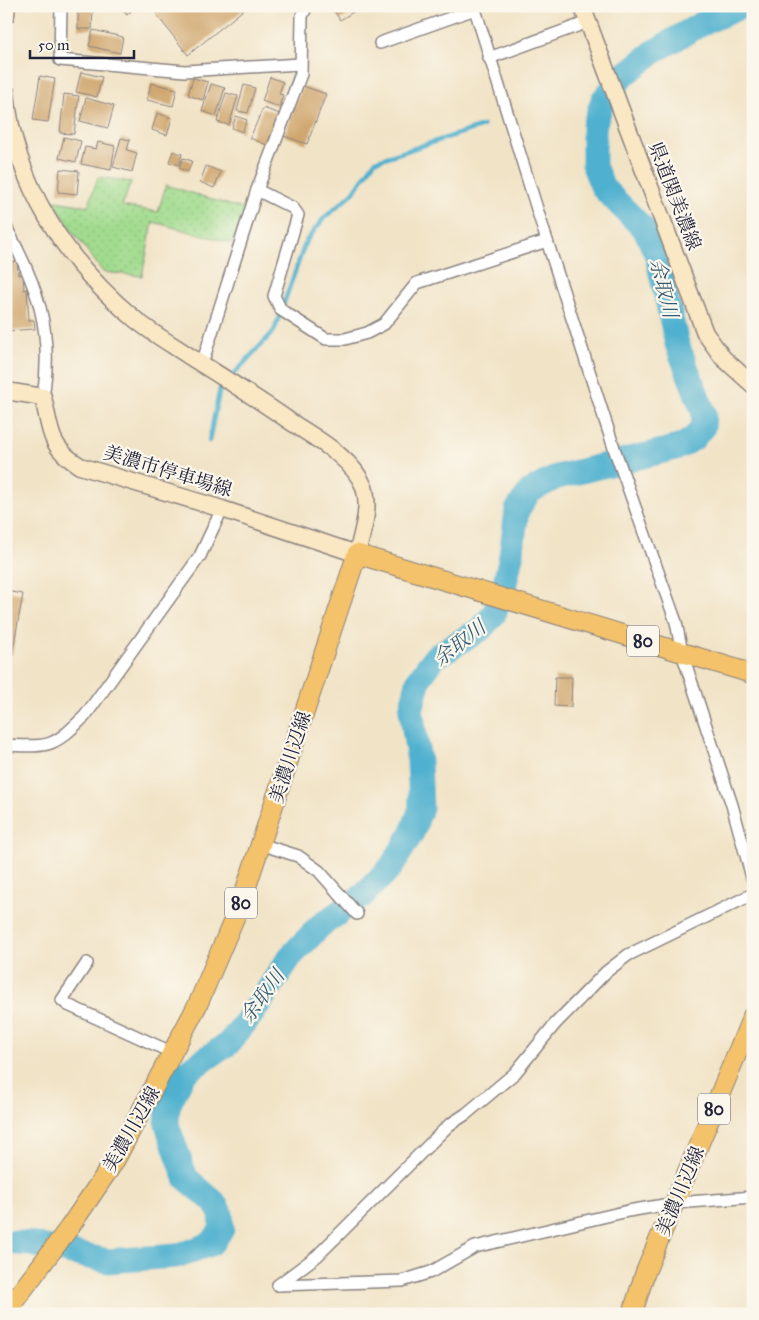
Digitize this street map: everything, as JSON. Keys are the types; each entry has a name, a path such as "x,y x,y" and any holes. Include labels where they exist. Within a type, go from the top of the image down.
{"main road":[{"path":"6,15 7,6"},
{"name":"県道関美濃線","path":"582,6 705,332 723,358 753,385"},
{"path":"6,92 14,134 28,178 50,222 70,253 96,284 136,320 309,434 344,461 358,476 367,500 357,554"},
{"path":"6,391 44,397"},
{"name":"美濃市停車場線","path":"44,397 53,441 63,456 80,466 222,509 357,554"},
{"name":"80","path":"357,554 753,674"},
{"name":"美濃川辺線","path":"6,1312 36,1274 114,1162 198,1004 242,900 357,554"},
{"name":"美濃川辺線","path":"634,1314 645,1273 676,1203 753,1015"}],"street":[{"path":"61,6 60,60 185,71 294,65"},
{"path":"202,364 257,190 300,74 294,65 302,16 307,6"},
{"path":"380,43 475,8 489,58 615,451 676,622 682,653 732,805 753,881"},
{"path":"489,58 588,22"},
{"path":"257,190 293,208 298,214 274,296 285,313 326,339 345,339 367,333 384,324 417,284 547,241"},
{"path":"6,228 28,270 40,302 45,330 47,375 44,397"},
{"path":"6,745 44,746 63,738 85,716 200,556 222,509"},
{"path":"260,844 298,856 319,871 357,914"},
{"path":"753,894 628,955 606,972 555,1024 515,1074 449,1126 317,1256 278,1286 402,1281 431,1272 475,1247 628,1211 676,1203 753,1197"},
{"path":"87,963 62,1000 68,1005 173,1053"}],"green space":[{"path":"98,177 131,182 122,206 158,212 166,185 246,210 232,243 153,222 142,276 103,272 70,228 54,201 88,206"}],"building":[{"path":"78,6 93,6 92,29 78,29"},
{"path":"120,6 136,6 127,15"},
{"path":"164,6 248,6 188,55 156,14"},
{"path":"331,6 363,6 340,20"},
{"path":"93,30 123,37 120,53 89,46"},
{"path":"81,72 102,77 97,97 76,92"},
{"path":"40,76 55,79 48,122 33,120"},
{"path":"270,77 283,82 279,94 283,95 279,107 262,101"},
{"path":"193,78 208,82 203,100 188,95"},
{"path":"151,83 177,89 173,106 147,100"},
{"path":"211,84 225,88 216,116 202,111"},
{"path":"244,85 255,88 248,113 237,111"},
{"path":"303,86 326,94 307,144 284,136"},
{"path":"226,93 238,96 229,125 217,122"},
{"path":"64,94 79,96 74,134 60,133"},
{"path":"86,98 114,106 108,128 80,121"},
{"path":"263,108 280,114 267,145 250,138"},
{"path":"157,113 172,118 167,135 152,130"},
{"path":"236,116 247,120 242,132 232,128"},
{"path":"64,137 81,141 76,162 59,158"},
{"path":"121,138 130,140 127,150 137,153 132,172 113,167"},
{"path":"98,142 115,146 111,170 81,164 85,147 96,149"},
{"path":"173,151 182,154 179,165 169,162"},
{"path":"183,158 192,161 188,172 179,168"},
{"path":"206,166 221,172 214,188 200,182"},
{"path":"60,169 79,171 77,194 58,192"},
{"path":"6,249 11,249 12,262 17,261 18,275 23,274 24,290 27,289 29,320 34,320 35,329 6,331"},
{"path":"6,591 23,594 12,655 6,654"},
{"path":"555,677 572,677 571,707 554,706"}],"waterway":[{"name":"余取川","path":"6,1242 31,1244 108,1261 176,1256 211,1244 222,1229 221,1214 214,1202 186,1178 167,1125 168,1106 184,1073 228,1044 252,1014 290,957 320,926 362,896 391,867 412,833 421,808 419,761 411,710 419,679 435,657 481,629 494,614 505,583 511,556 517,510 530,491 557,477 679,447 693,439 703,427 704,413 677,344 657,256 646,231 603,188 594,166 594,126 603,100 623,76 655,51 701,24 742,6"},
{"path":"290,89 296,66"},
{"path":"231,377 274,331 306,241 324,218 353,193 375,161 483,126"},
{"path":"209,441 220,388 225,383"}]}
